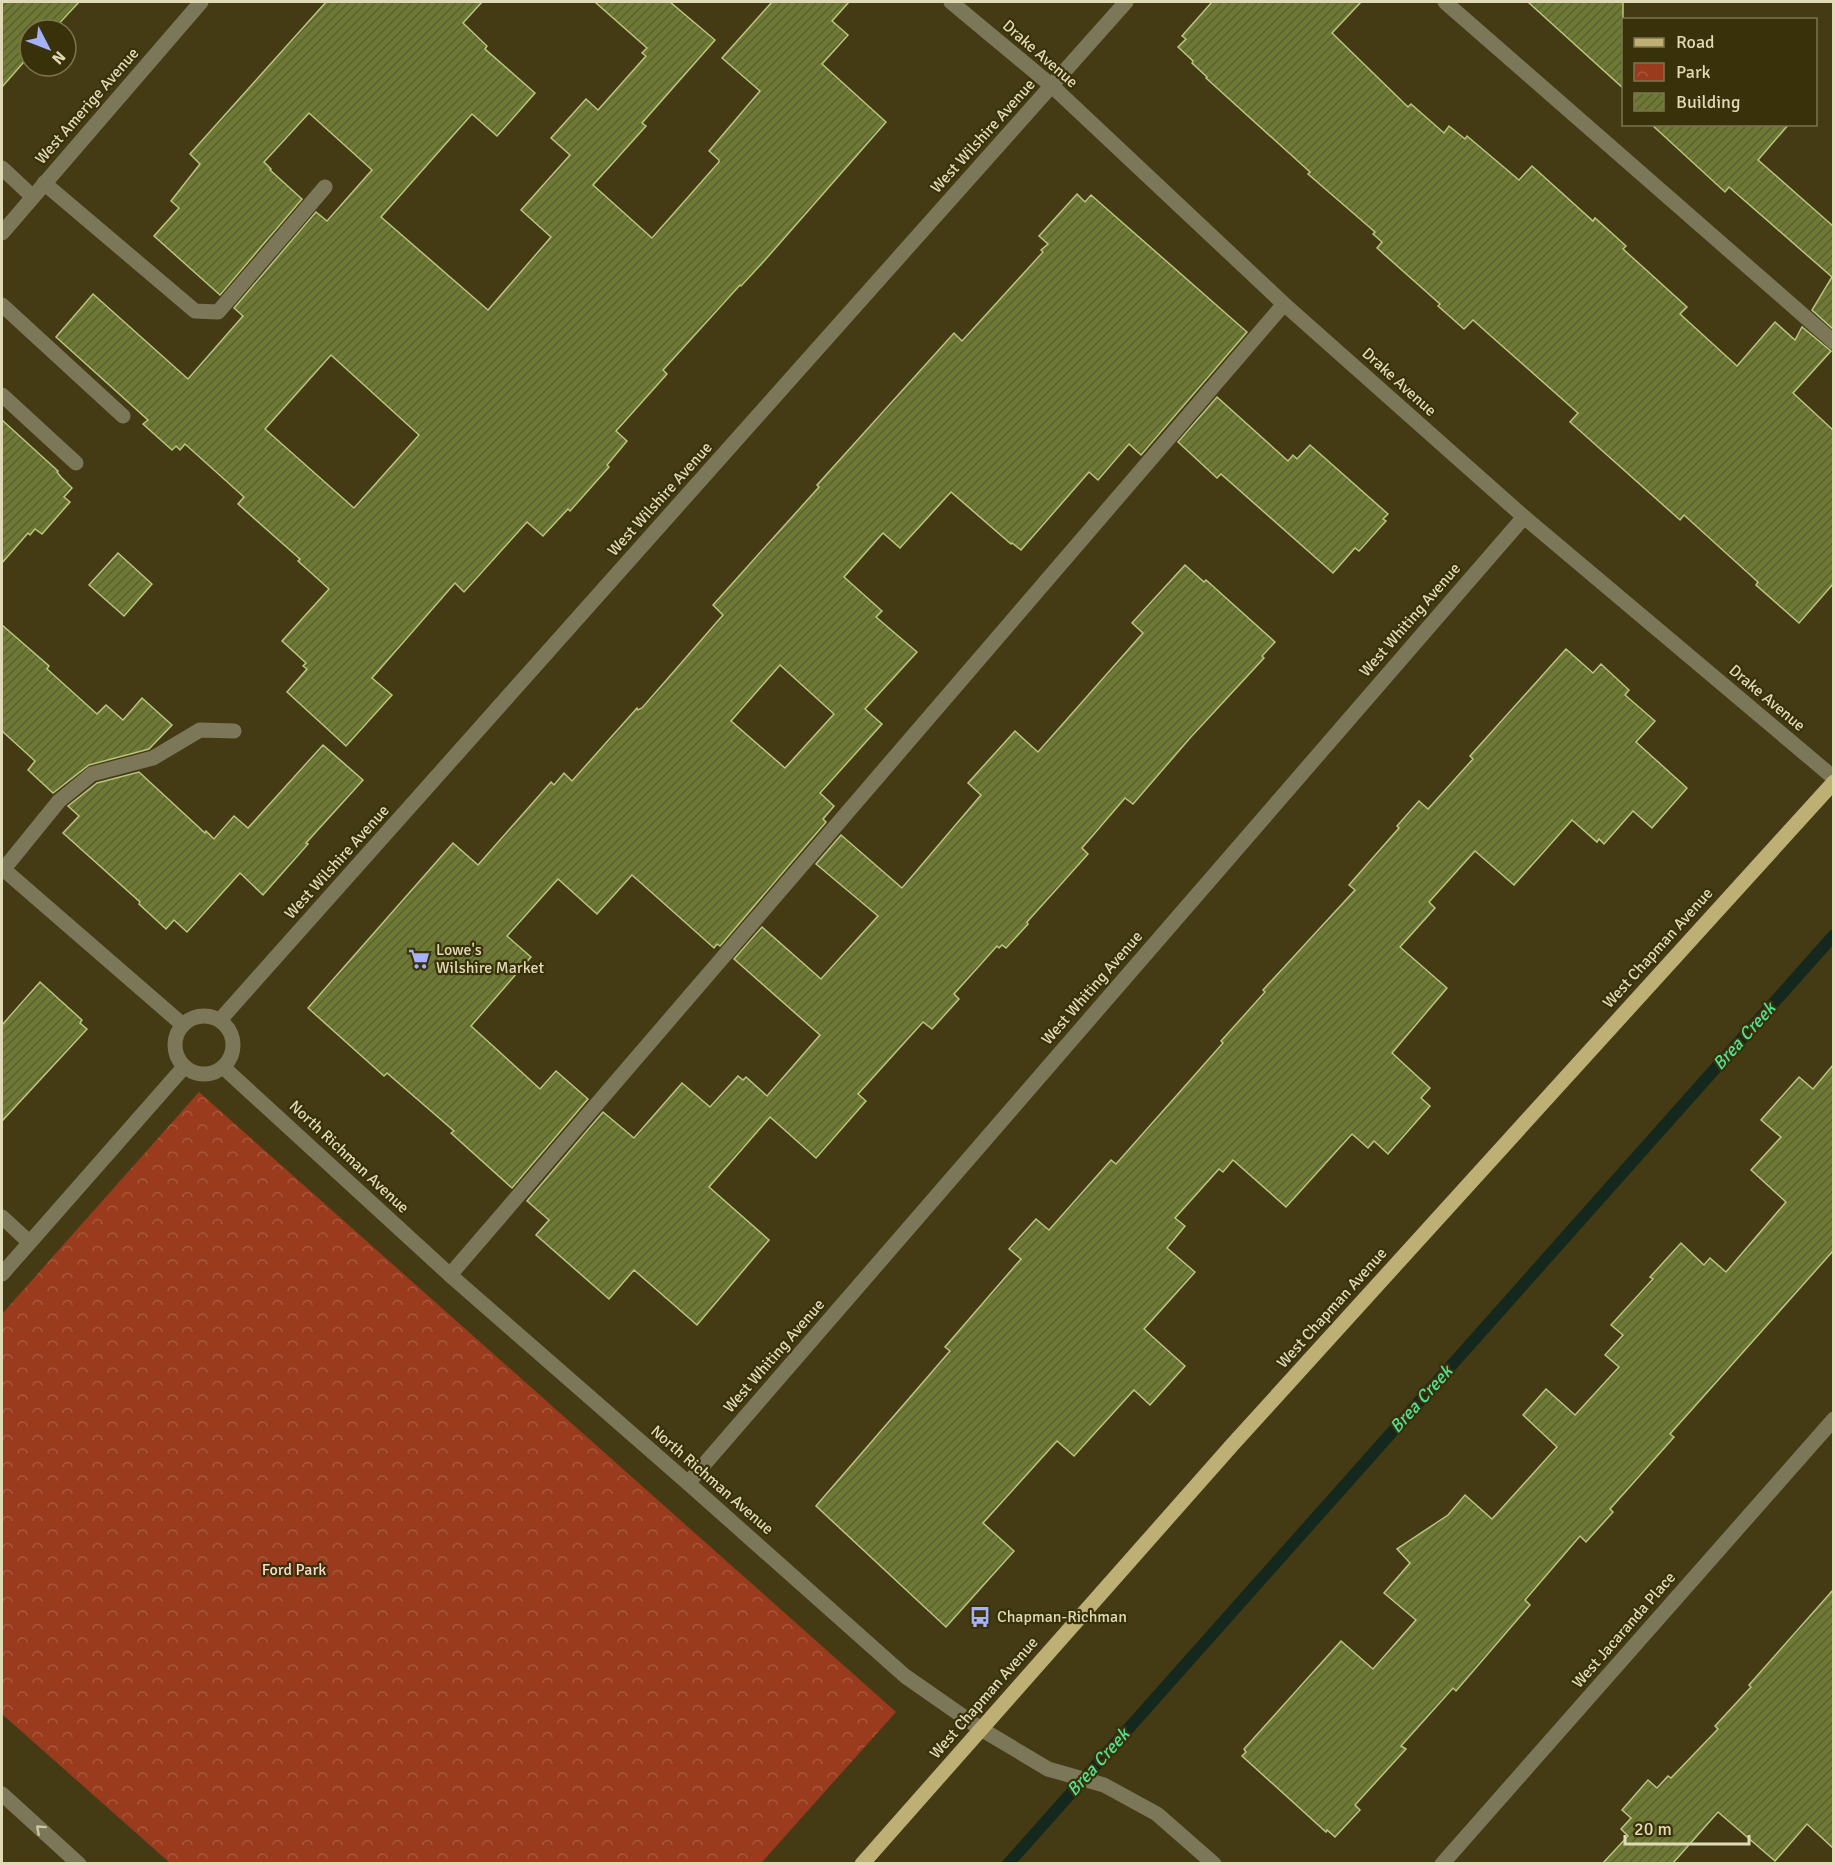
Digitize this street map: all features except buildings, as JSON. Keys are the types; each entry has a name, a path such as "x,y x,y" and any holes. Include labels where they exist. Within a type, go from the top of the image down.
{"main road":[{"name":"West Chapman Avenue","path":"862,1863 1233,1444 1833,782"}],"street":[{"name":"West Amerige Avenue","path":"2,233 201,2"},
{"name":"Drake Avenue","path":"951,2 1052,86 1284,304 1524,517 1833,777"},
{"name":"West Wilshire Avenue","path":"220,1020 1126,2"},
{"path":"1445,2 1833,342"},
{"path":"2,168 33,197"},
{"path":"44,183 195,311 218,312 325,188"},
{"path":"450,1275 1284,304"},
{"path":"2,305 123,416"},
{"path":"2,395 76,463"},
{"name":"West Whiting Avenue","path":"688,1483 1524,517"},
{"path":"183,1025 2,869 59,801 92,774 153,758 200,730 234,731"},
{"path":"201,1016 211,1016 220,1020 228,1027 232,1036 234,1046 232,1056 223,1067 211,1074 201,1074 184,1067 179,1060 175,1041 177,1032 191,1019 201,1016"},
{"path":"2,1274 184,1067"},
{"name":"North Richman Avenue","path":"223,1067 450,1275 905,1676 981,1729 1048,1769 1104,1785 1157,1814 1214,1863"},
{"path":"2,1217 29,1242"},
{"name":"West Jacaranda Place","path":"1442,1863 1833,1419"},
{"path":"2,1794 79,1863"}],"green space":[{"name":"Ford Park","path":"199,1092 896,1712 761,1863 170,1863 2,1714 2,1314"}],"waterway":[{"name":"Brea Creek","path":"1008,1864 1834,935"}],"place":[{"name":"Lowe's Wilshire Market","path":"419,959"},
{"name":"Chapman-Richman","path":"980,1617"}]}
